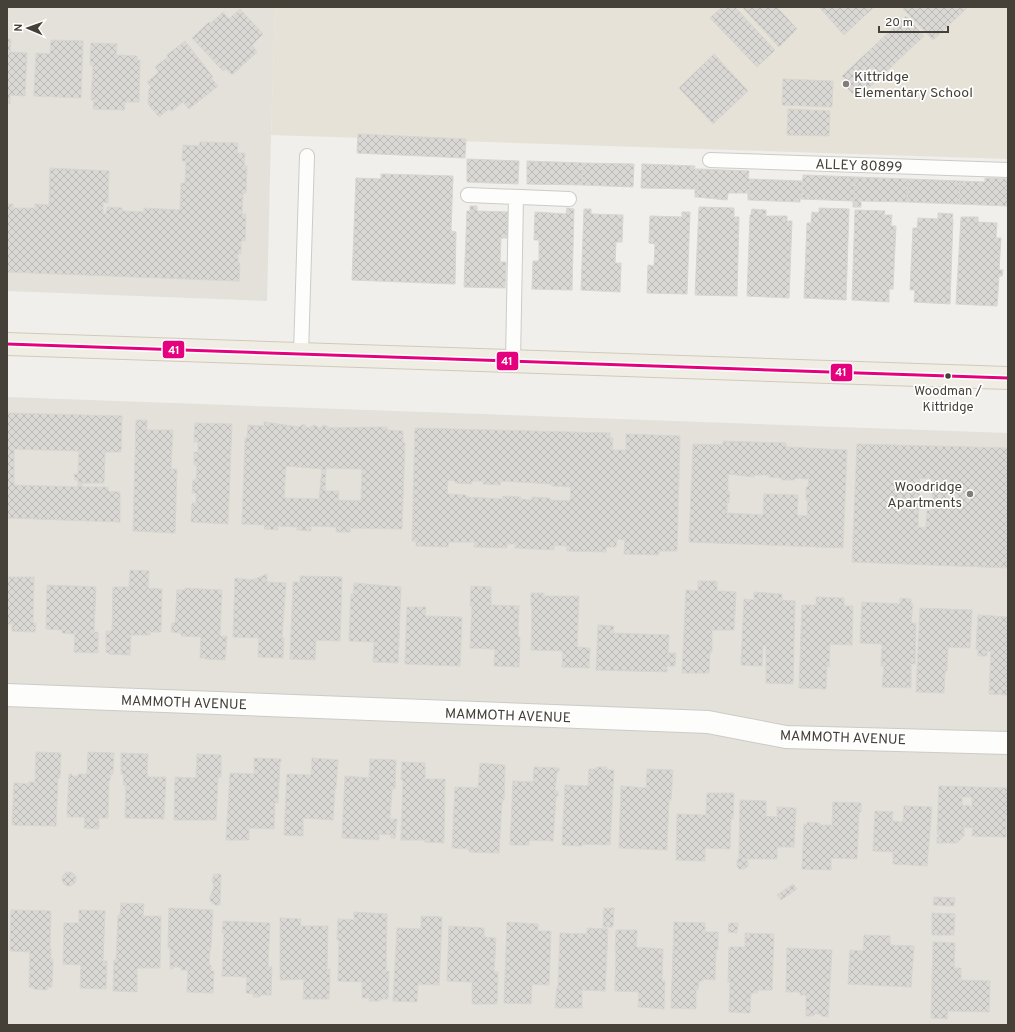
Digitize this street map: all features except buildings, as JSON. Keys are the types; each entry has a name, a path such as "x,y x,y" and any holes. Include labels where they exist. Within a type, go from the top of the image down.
{"main road":[{"path":"7,344 1008,378"}],"street":[{"name":"MAMMOTH AVENUE","path":"7,695 708,722 786,737 1008,743"}],"lane":[{"path":"301,354 306,156"},
{"name":"ALLEY 80899","path":"710,160 1008,170"},
{"path":"468,194 569,199"},
{"path":"514,361 516,197"}],"shaded area":[{"path":"7,7 275,7 267,301 7,291"},
{"path":"275,7 1008,7 1008,159 271,135"},
{"path":"7,397 1008,433 1008,1025 7,1025"}],"transit line":[{"name":"41","path":"7,344 1008,378"}],"place":[{"name":"Kittridge Elementary School","path":"846,84"},
{"name":"Woodman / Kittridge","path":"948,376"},
{"name":"Woodridge Apartments","path":"970,494"}]}
